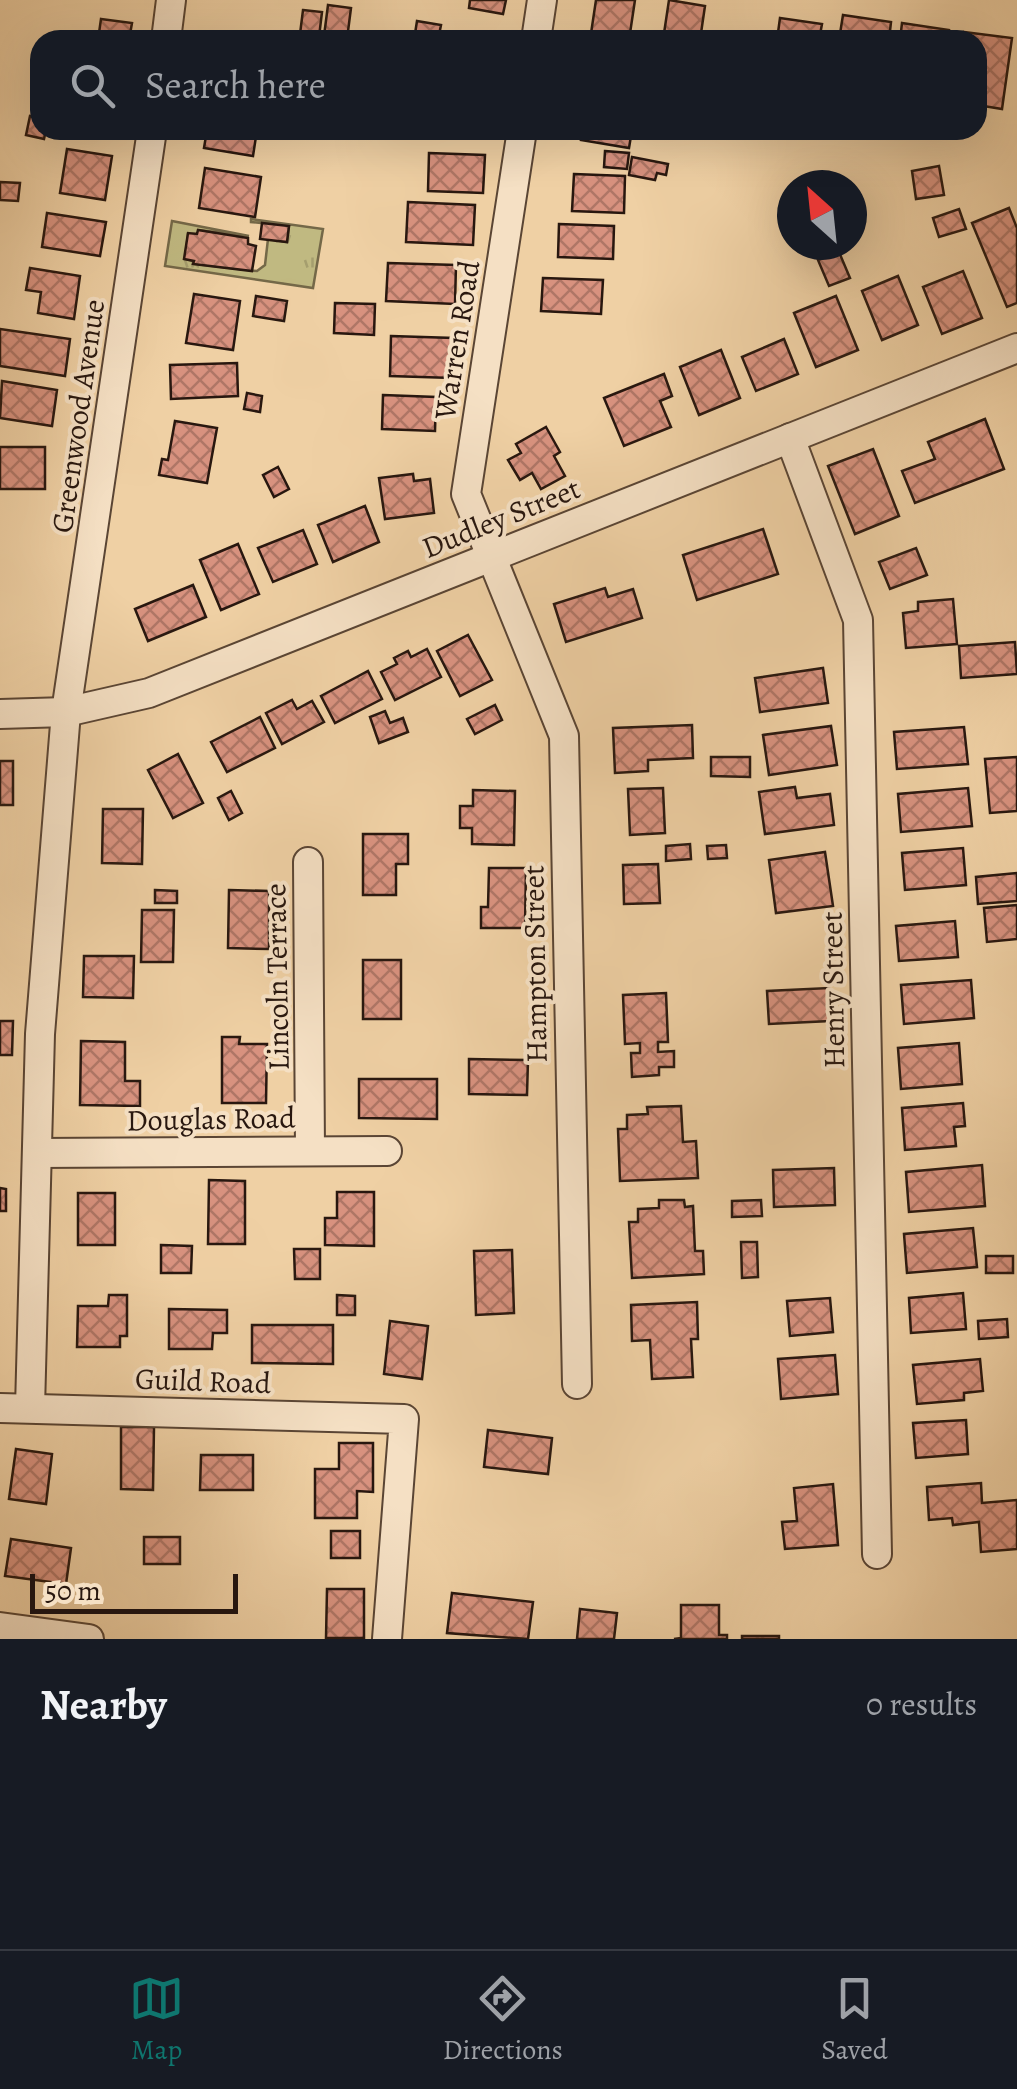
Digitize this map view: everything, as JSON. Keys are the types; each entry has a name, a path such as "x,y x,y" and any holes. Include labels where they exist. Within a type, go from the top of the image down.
{"street":[{"path":"168,30 172,0"},
{"path":"538,30 542,0"},
{"name":"Greenwood Avenue","path":"30,1408 40,1034 66,712 151,140"},
{"name":"Warren Road","path":"493,556 466,494 520,140"},
{"name":"Dudley Street","path":"0,714 66,712 150,693 1017,348"},
{"name":"Henry Street","path":"790,438 858,620 877,1554"},
{"name":"Hampton Street","path":"493,556 564,736 577,1384"},
{"name":"Lincoln Terrace","path":"308,862 310,1150"},
{"name":"Douglas Road","path":"37,1153 387,1151"},
{"name":"Guild Road","path":"0,1408 404,1419 387,1639"},
{"path":"0,1626 88,1639"}],"green space":[{"path":"251,219 323,229 313,288 165,266 172,221 249,236 199,230 197,234 188,234 185,259 194,264 257,271 265,265 268,239 287,242 289,226"}],"building":[{"path":"470,0 506,0 503,14 469,8"},
{"path":"596,0 635,0 630,30 592,30"},
{"path":"669,0 705,6 701,30 664,30"},
{"path":"328,5 351,8 348,30 325,30"},
{"path":"303,10 322,12 320,30 300,30"},
{"path":"843,15 891,22 890,30 841,30"},
{"path":"780,18 822,24 821,30 778,30"},
{"path":"101,19 132,23 131,30 99,30"},
{"path":"417,21 441,25 440,30 416,30"},
{"path":"902,23 949,30 901,30"},
{"path":"987,35 1012,38 1002,109 987,107"},
{"path":"205,140 255,140 253,156 204,148"},
{"path":"581,140 630,140 629,148"},
{"path":"67,149 112,156 105,200 60,193"},
{"path":"605,151 629,153 627,169 604,167"},
{"path":"429,153 485,155 483,193 428,191"},
{"path":"632,157 668,164 666,175 657,173 655,180 629,175"},
{"path":"939,166 944,195 916,199 912,171"},
{"path":"205,168 261,177 255,217 199,208"},
{"path":"574,174 625,176 624,213 572,211"},
{"path":"0,182 20,183 18,201 0,200"},
{"path":"408,202 475,205 473,245 406,242"},
{"path":"1009,208 1017,228 1017,303 1007,307 972,223"},
{"path":"959,209 966,229 939,237 933,218"},
{"path":"47,213 106,222 100,256 42,247"},
{"path":"262,223 289,226 287,242 260,239"},
{"path":"559,224 614,226 613,259 558,257"},
{"path":"198,230 248,238 248,244 256,246 252,271 193,264 194,261 184,259 188,233 197,234"},
{"path":"818,260 842,260 850,278 829,286"},
{"path":"388,263 456,265 455,304 386,301"},
{"path":"30,268 80,276 74,319 38,313 41,292 26,290"},
{"path":"963,271 982,318 942,334 923,287"},
{"path":"898,276 918,325 882,340 862,291"},
{"path":"543,278 603,280 601,314 541,311"},
{"path":"194,294 240,301 233,350 186,343"},
{"path":"256,296 287,301 284,321 253,316"},
{"path":"836,296 858,350 816,367 794,313"},
{"path":"335,303 375,304 374,335 334,333"},
{"path":"0,329 70,339 65,376 0,366"},
{"path":"391,336 454,338 452,378 390,376"},
{"path":"784,339 798,374 756,391 742,357"},
{"path":"721,350 740,398 699,415 680,367"},
{"path":"237,363 238,396 171,399 170,365"},
{"path":"664,374 672,396 660,401 671,427 624,446 604,398"},
{"path":"2,381 57,390 52,426 0,418"},
{"path":"247,393 262,396 260,412 244,409"},
{"path":"383,395 436,397 435,431 382,429"},
{"path":"985,419 1004,469 915,503 902,471 935,459 928,442"},
{"path":"175,421 217,428 207,483 159,475 162,459 168,460"},
{"path":"546,427 560,452 554,456 565,476 541,489 532,473 520,480 508,460 521,453 516,444"},
{"path":"0,447 45,447 45,489 0,489"},
{"path":"873,449 899,516 855,534 828,466"},
{"path":"278,467 289,489 274,497 263,475"},
{"path":"413,474 414,481 430,479 434,513 385,519 379,478"},
{"path":"365,506 379,542 333,562 318,525"},
{"path":"763,529 778,574 697,600 683,555"},
{"path":"303,530 317,564 273,582 258,548"},
{"path":"238,544 259,594 221,610 200,560"},
{"path":"916,548 927,575 890,589 879,562"},
{"path":"193,585 206,617 148,641 135,609"},
{"path":"605,588 608,597 633,589 642,618 566,642 554,604"},
{"path":"953,599 957,644 906,648 903,613 918,611 918,602"},
{"path":"468,635 492,680 460,696 437,651"},
{"path":"1015,642 1017,674 961,678 959,646"},
{"path":"427,649 441,677 395,700 381,672 397,664 394,658 408,651 411,657"},
{"path":"823,668 828,703 760,712 755,678"},
{"path":"368,671 382,699 335,723 321,696"},
{"path":"292,700 297,709 312,701 324,722 282,744 266,713"},
{"path":"495,705 502,720 475,734 467,719"},
{"path":"385,711 390,723 403,718 408,732 379,743 370,717"},
{"path":"260,717 275,748 227,772 211,742"},
{"path":"692,725 693,758 648,760 648,771 615,773 613,728"},
{"path":"831,726 837,765 769,775 763,735"},
{"path":"964,727 968,764 897,769 894,732"},
{"path":"178,754 203,803 173,818 148,770"},
{"path":"711,757 750,757 750,777 711,776"},
{"path":"1017,757 1017,811 990,813 985,759"},
{"path":"0,761 13,761 13,805 0,805"},
{"path":"795,787 797,798 830,794 834,825 765,834 759,792"},
{"path":"663,788 665,833 630,835 628,789"},
{"path":"968,788 972,826 901,832 898,794"},
{"path":"473,790 515,791 514,845 472,844 472,828 460,828 460,806 473,806"},
{"path":"231,791 242,813 229,820 218,798"},
{"path":"103,809 143,809 142,864 102,863"},
{"path":"363,834 408,834 408,864 396,864 396,895 363,895"},
{"path":"690,844 691,859 666,861 666,846"},
{"path":"726,845 727,858 708,859 707,846"},
{"path":"963,848 966,885 905,890 902,853"},
{"path":"825,852 833,906 776,913 769,860"},
{"path":"658,864 660,903 624,904 623,865"},
{"path":"489,868 526,868 525,928 481,928 481,907 488,907"},
{"path":"1017,873 1017,901 978,904 976,877"},
{"path":"155,890 177,891 177,903 155,903"},
{"path":"229,890 269,891 269,949 228,948"},
{"path":"1017,905 1017,939 987,942 984,908"},
{"path":"142,910 174,910 173,962 141,962"},
{"path":"955,921 958,957 899,961 896,926"},
{"path":"84,956 134,956 133,998 83,997"},
{"path":"363,960 401,960 401,1019 363,1019"},
{"path":"971,980 974,1018 904,1024 901,985"},
{"path":"829,988 830,1021 769,1024 767,991"},
{"path":"666,993 668,1042 658,1042 658,1052 674,1051 674,1067 659,1067 659,1075 632,1077 631,1053 640,1053 640,1043 625,1044 623,995"},
{"path":"0,1021 13,1021 12,1055 0,1055"},
{"path":"222,1037 240,1037 239,1044 267,1044 266,1103 222,1103"},
{"path":"81,1041 125,1042 125,1081 140,1081 140,1106 80,1105"},
{"path":"959,1043 962,1084 901,1089 898,1048"},
{"path":"469,1059 528,1060 527,1095 469,1094"},
{"path":"359,1079 437,1079 437,1119 359,1118"},
{"path":"963,1103 965,1126 954,1127 956,1146 905,1150 902,1108"},
{"path":"681,1106 683,1142 696,1141 698,1178 620,1181 618,1129 627,1129 627,1115 648,1114 647,1107"},
{"path":"982,1165 985,1206 909,1212 906,1172"},
{"path":"834,1168 835,1205 774,1207 773,1170"},
{"path":"209,1180 245,1181 245,1244 208,1244"},
{"path":"0,1188 6,1189 6,1211 0,1211"},
{"path":"337,1192 374,1192 374,1246 325,1245 325,1218 337,1218"},
{"path":"78,1193 115,1193 115,1245 78,1245"},
{"path":"659,1200 684,1200 685,1207 693,1206 695,1251 703,1251 704,1274 632,1278 629,1222 638,1222 638,1209 659,1208"},
{"path":"761,1200 762,1216 732,1217 732,1201"},
{"path":"973,1228 977,1267 907,1273 904,1234"},
{"path":"741,1242 757,1242 758,1277 742,1278"},
{"path":"161,1245 192,1246 191,1273 161,1273"},
{"path":"294,1249 320,1249 320,1279 295,1279"},
{"path":"512,1250 514,1313 476,1315 474,1251"},
{"path":"986,1256 1013,1256 1013,1273 986,1273"},
{"path":"963,1293 966,1329 911,1333 909,1298"},
{"path":"109,1295 127,1295 127,1336 120,1336 120,1347 77,1347 78,1306 108,1306"},
{"path":"337,1295 355,1296 355,1315 337,1315"},
{"path":"830,1298 833,1332 790,1336 787,1301"},
{"path":"697,1302 698,1339 691,1339 693,1377 652,1379 650,1340 632,1341 631,1305"},
{"path":"169,1309 227,1310 227,1333 213,1333 212,1349 169,1349"},
{"path":"1007,1319 1008,1337 979,1339 978,1321"},
{"path":"390,1321 428,1326 422,1379 384,1374"},
{"path":"252,1325 333,1325 333,1364 252,1363"},
{"path":"835,1355 838,1394 781,1399 778,1359"},
{"path":"980,1359 983,1391 964,1393 964,1400 917,1404 913,1365"},
{"path":"966,1420 968,1454 916,1458 913,1423"},
{"path":"121,1427 154,1427 153,1490 121,1489"},
{"path":"488,1430 552,1438 548,1474 484,1467"},
{"path":"339,1443 373,1443 373,1492 357,1491 357,1518 315,1518 315,1469 339,1469"},
{"path":"16,1449 52,1454 46,1504 9,1499"},
{"path":"201,1455 253,1455 253,1490 200,1490"},
{"path":"981,1483 982,1503 1017,1500 1017,1549 981,1552 979,1522 953,1525 952,1518 929,1520 927,1487"},
{"path":"833,1484 838,1545 785,1549 782,1522 797,1521 794,1488"},
{"path":"331,1531 360,1531 360,1558 331,1558"},
{"path":"144,1537 180,1537 180,1564 144,1564"},
{"path":"11,1539 71,1548 66,1584 5,1576"},
{"path":"327,1589 364,1589 364,1638 326,1638"},
{"path":"452,1593 533,1602 528,1639 447,1633"},
{"path":"681,1605 719,1605 719,1635 727,1635 727,1639 674,1639 681,1638"},
{"path":"580,1609 617,1613 614,1639 577,1639"},
{"path":"779,1636 779,1639 742,1639"}]}
